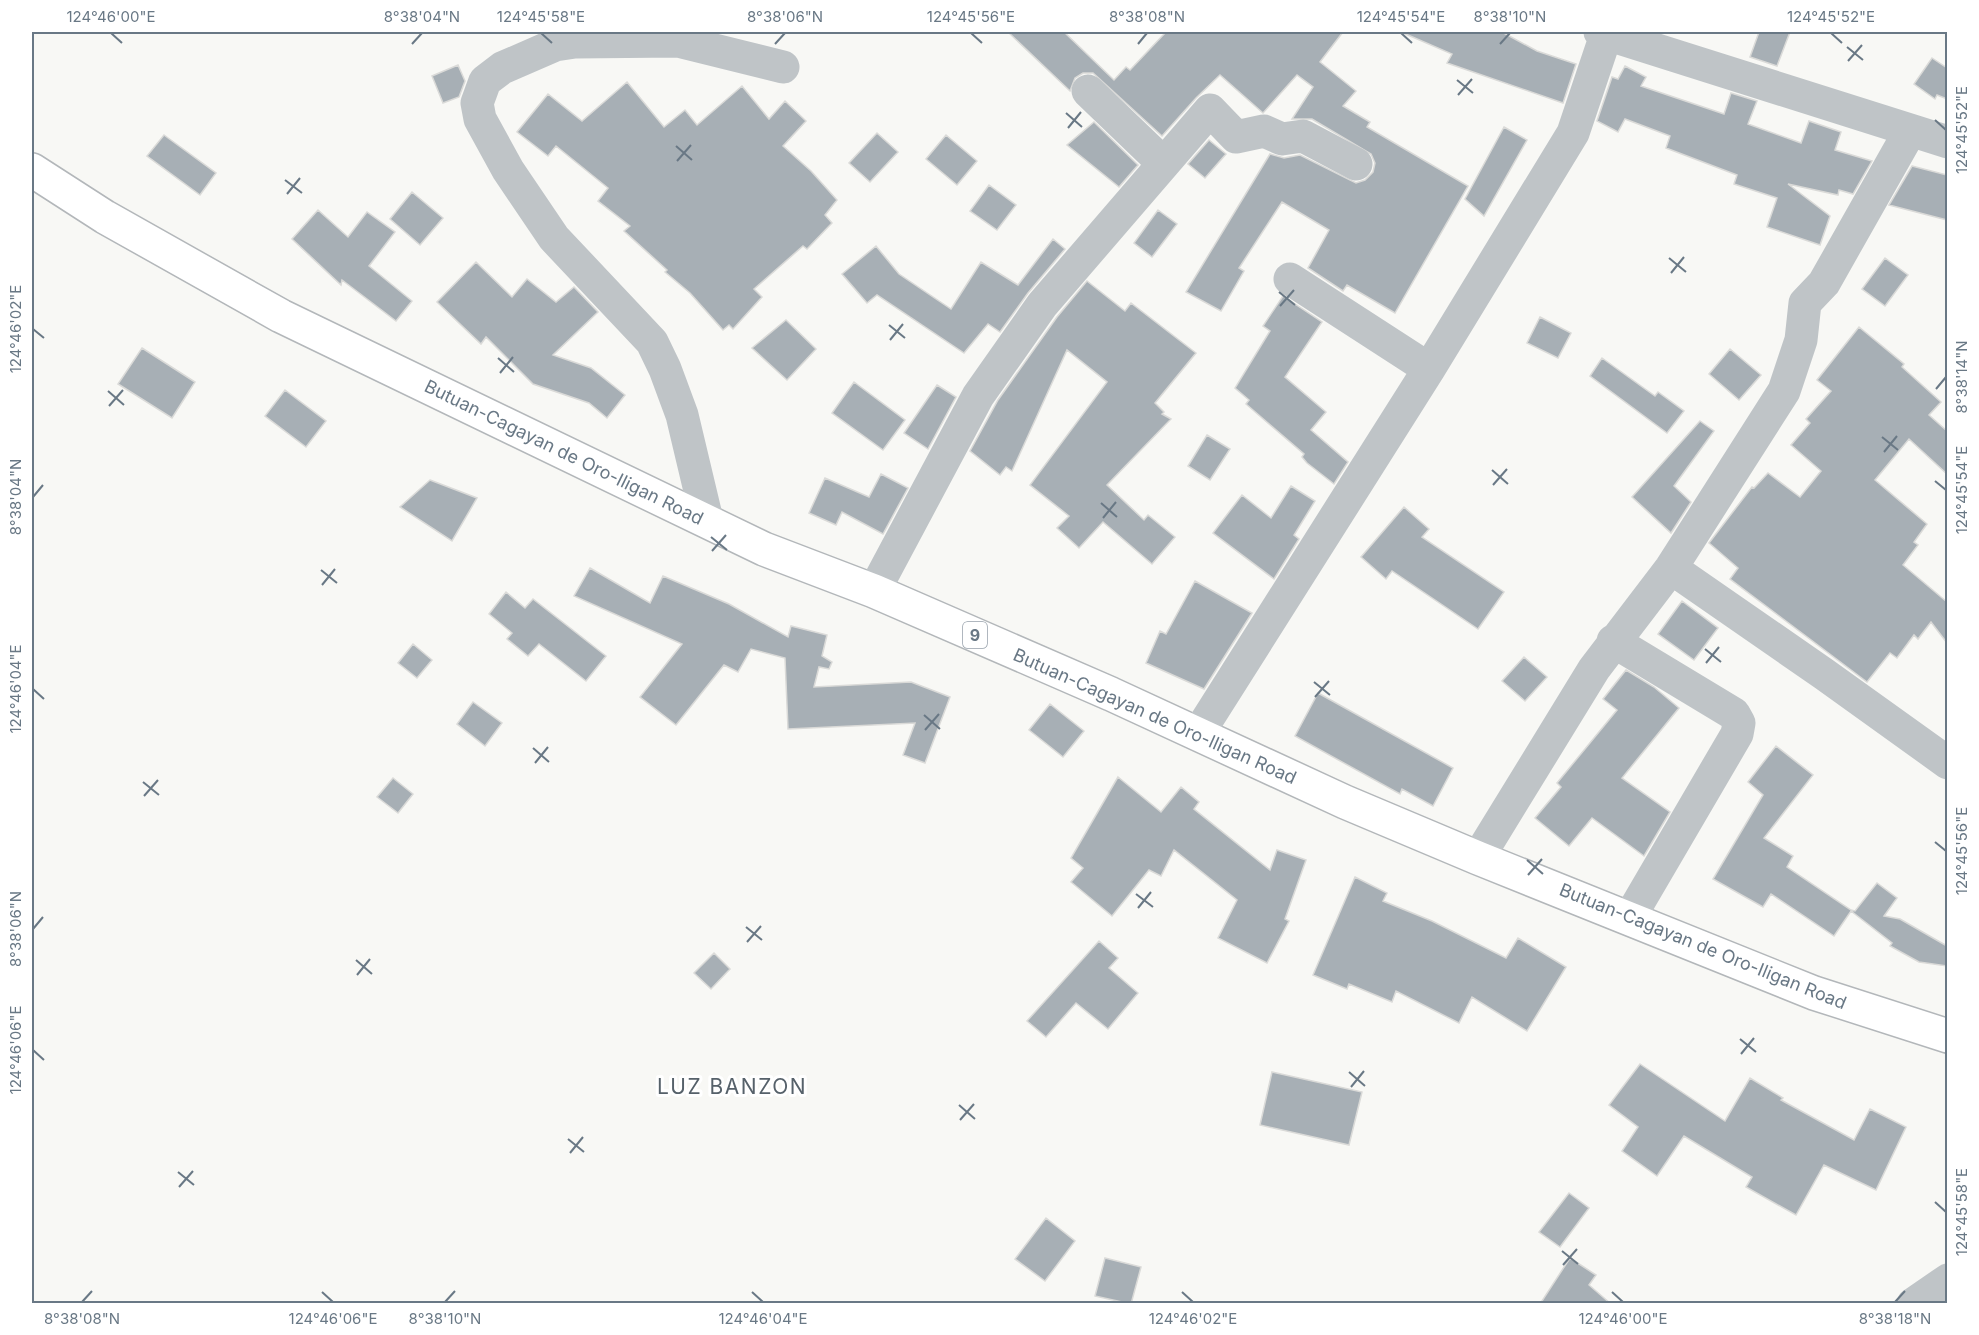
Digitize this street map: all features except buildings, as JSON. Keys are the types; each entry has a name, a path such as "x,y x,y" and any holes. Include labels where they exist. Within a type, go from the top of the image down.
{"highway":[{"name":"Butuan-Cagayan de Oro-Iligan Road","path":"32,170 105,217 281,316 765,549 874,591 1198,734 1345,802 1478,858 1630,917 1814,993 1947,1036"}],"street":[{"path":"1198,734 1429,369 1573,133 1604,32 1947,142"},
{"path":"707,520 682,415 652,342 554,238 508,170 480,119 477,103 485,81 502,68 555,45 575,42 678,41 783,67"},
{"path":"1088,91 1163,163"},
{"path":"874,591 978,396 1042,305 1210,110 1236,136 1264,131 1282,139 1304,136 1356,164"},
{"path":"1478,858 1594,669 1613,641 1671,568 1784,391 1801,340 1805,303 1824,283 1910,131"},
{"path":"1290,279 1429,369"},
{"path":"1671,568 1947,763"},
{"path":"1613,641 1734,714 1739,723 1737,734 1630,917"},
{"path":"1913,1304 1947,1280"}],"district":[{"name":"LUZ BANZON","path":"732,1086"}]}
